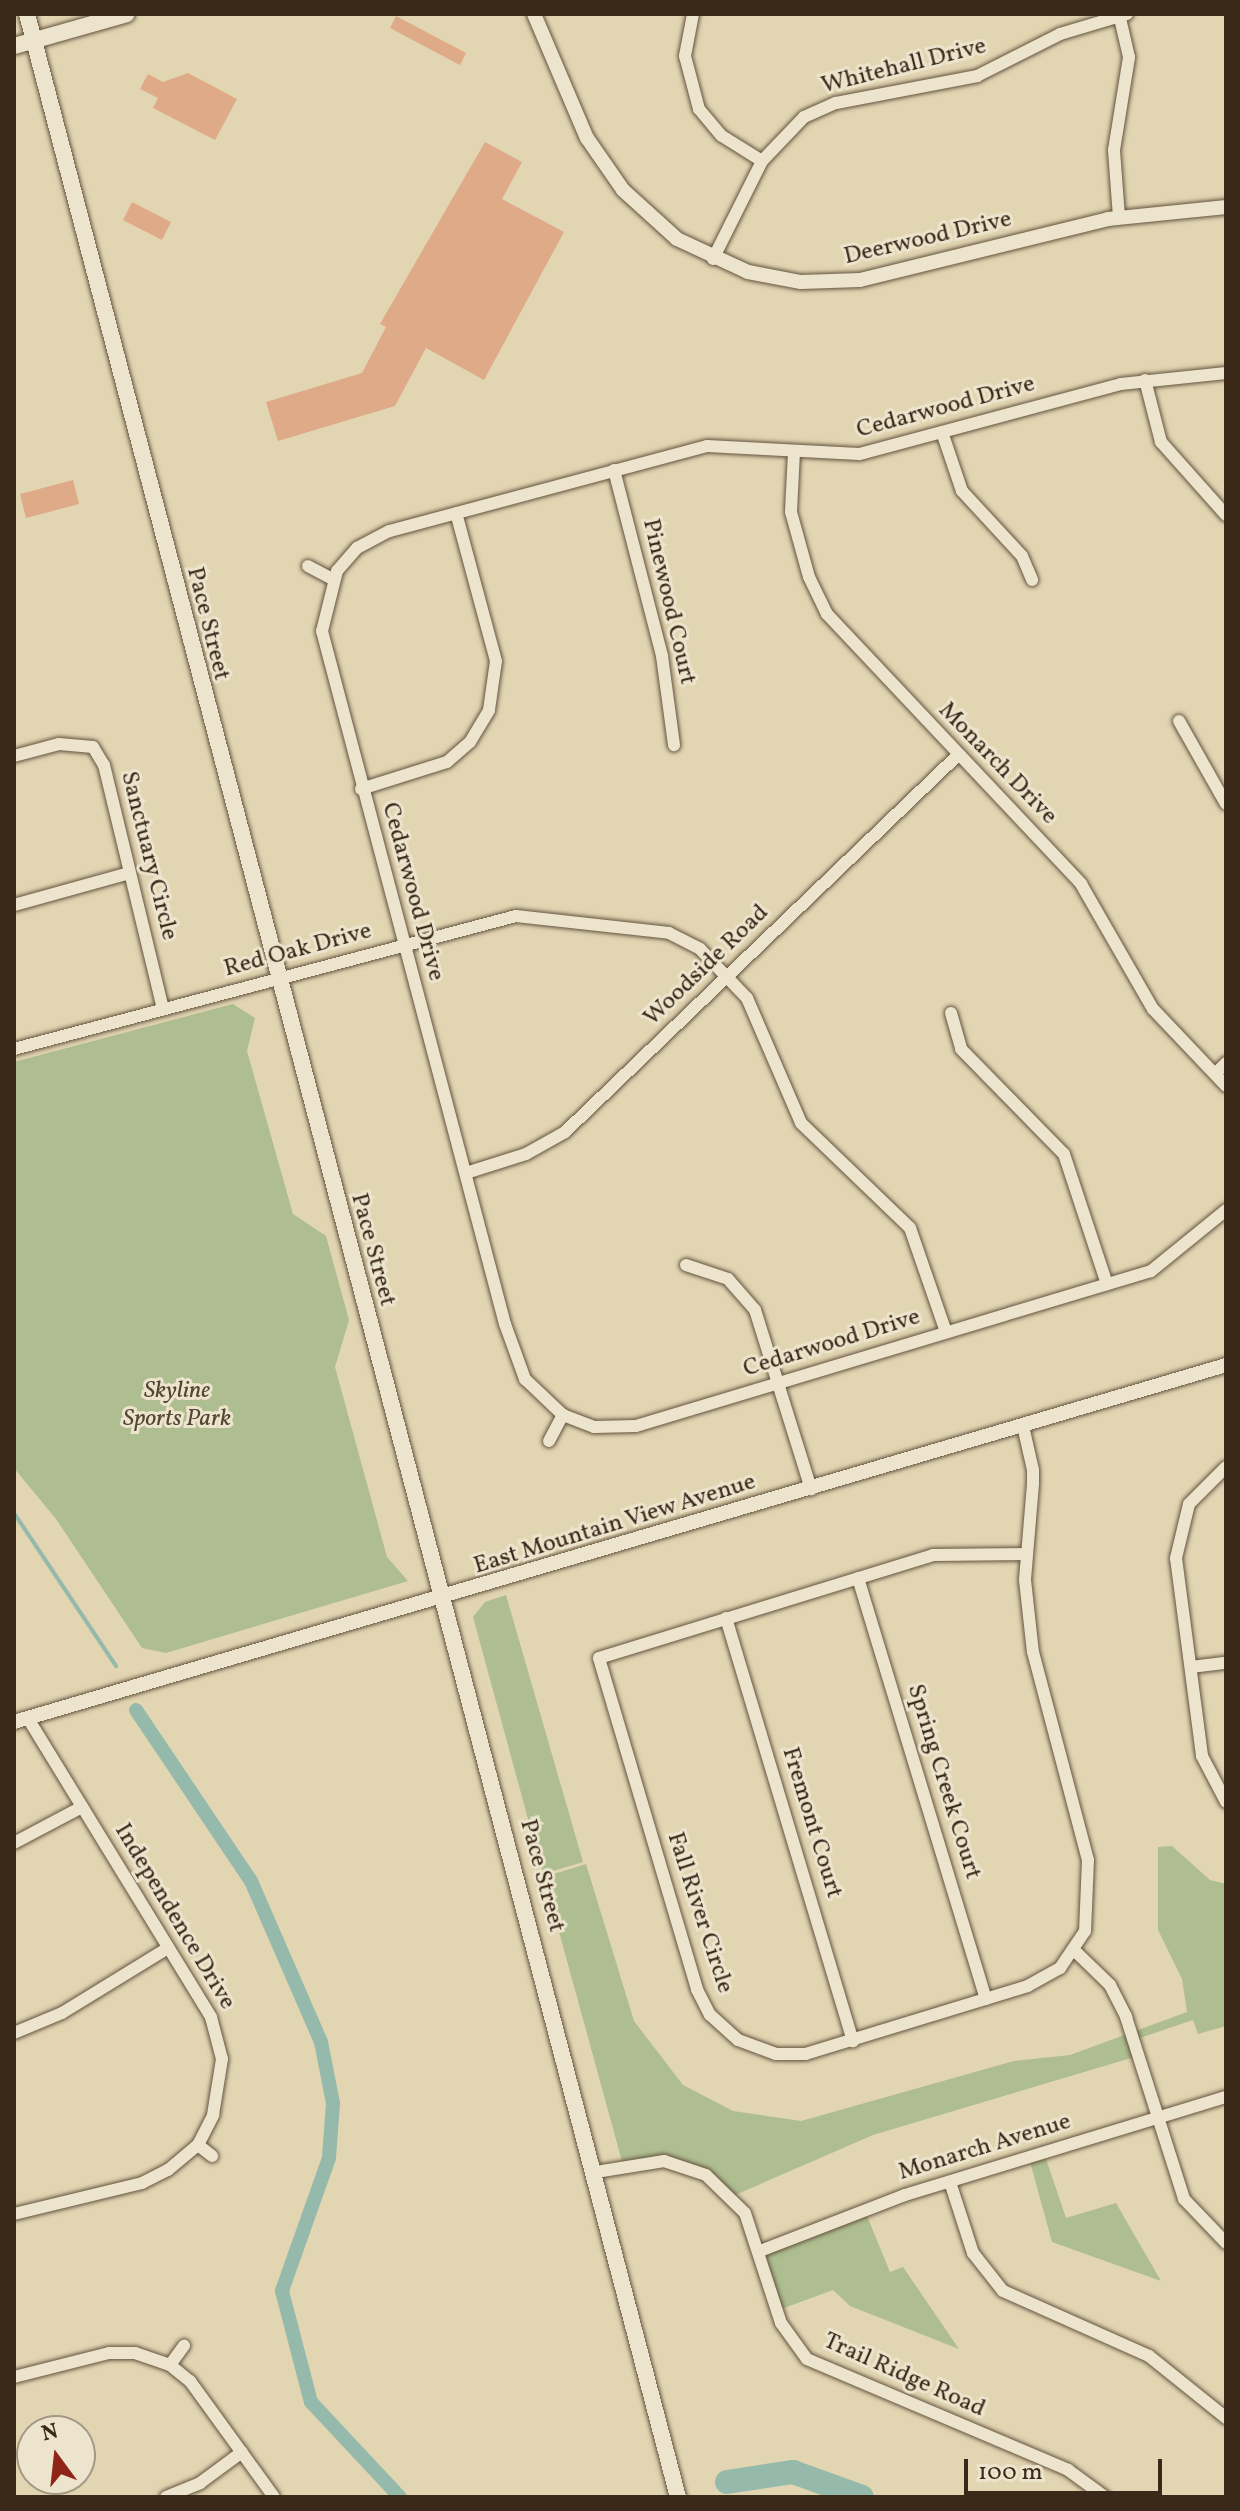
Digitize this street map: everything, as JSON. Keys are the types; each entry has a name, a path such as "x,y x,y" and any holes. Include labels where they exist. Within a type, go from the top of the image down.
{"main road":[{"name":"Pace Street","path":"27,14 276,980 596,2172 678,2497"},
{"path":"14,46 127,14"}],"street":[{"name":"Deerwood Drive","path":"534,14 587,138 611,175 665,231 713,259 782,280 860,280 1119,217 1226,207"},
{"path":"693,14 685,56 699,109 722,136 762,161"},
{"name":"Whitehall Drive","path":"713,259 762,161 793,124 828,105 977,76 1060,34 1122,15"},
{"path":"1119,217 1114,150 1129,57 1122,15"},
{"name":"Cedarwood Drive","path":"1226,373 1145,380 859,454 707,446 456,513 374,537 332,579 322,635 518,1366 531,1389 563,1415 594,1427 629,1427 1107,1284 1165,1265 1226,1210"},
{"path":"1145,380 1161,442 1226,515"},
{"path":"942,432 962,491 1022,556 1032,580"},
{"name":"Monarch Drive","path":"794,452 791,510 819,602 957,756 1081,884 1153,1009 1226,1086"},
{"name":"Pinewood Court","path":"614,470 662,656 674,745"},
{"path":"361,789 447,762 475,735 489,710 496,661 456,513"},
{"path":"308,566 332,579"},
{"path":"1179,721 1226,804"},
{"name":"Sanctuary Circle","path":"14,756 59,744 93,747 104,765 163,1009"},
{"name":"Woodside Road","path":"466,1173 557,1138 957,756"},
{"path":"14,905 129,873"},
{"name":"Red Oak Drive","path":"14,1049 403,946 536,915 669,933 700,949 755,1011 801,1123 910,1228 946,1332"},
{"path":"951,1013 961,1049 1064,1154 1107,1284"},
{"path":"1215,1074 1226,1063"},
{"path":"686,1265 722,1276 747,1297 779,1383 811,1489"},
{"name":"East Mountain View Avenue","path":"21,1720 443,1600 1226,1365"},
{"path":"549,1441 563,1415"},
{"name":"Fall River Circle","path":"1023,1426 1033,1470 1027,1554 1036,1676 1091,1875 1091,1911 1075,1951 1041,1981 853,2041 782,2055 724,2031 701,2000 599,1658 948,1552 1027,1554"},
{"path":"1226,1467 1194,1497 1178,1534 1176,1568 1202,1756 1226,1802"},
{"name":"Spring Creek Court","path":"858,1578 986,1999"},
{"name":"Fremont Court","path":"726,1618 853,2041"},
{"path":"1191,1667 1226,1663"},
{"name":"Independence Drive","path":"21,1720 82,1807 211,2017 222,2059 213,2115 198,2145"},
{"path":"14,1843 82,1807"},
{"path":"14,2033 62,2013 168,1948"},
{"path":"1075,1951 1116,1995 1184,2199 1226,2243"},
{"name":"Monarch Avenue","path":"760,2251 950,2182 1226,2097"},
{"path":"14,2214 142,2183 198,2145 212,2156"},
{"name":"Trail Ridge Road","path":"596,2172 645,2161 693,2168 738,2202 760,2251 781,2323 807,2359 1068,2470 1105,2497"},
{"path":"950,2182 973,2253 1003,2291 1149,2356 1226,2418"},
{"path":"170,2365 184,2346"},
{"path":"14,2377 109,2353 135,2353 170,2365 190,2381 274,2497"},
{"path":"166,2497 200,2483 242,2452"}],"green space":[{"name":"Skyline Sports Park","path":"233,1004 255,1018 247,1051 293,1214 326,1236 349,1320 335,1367 387,1557 408,1581 166,1653 142,1648 56,1519 14,1468 14,1062"},
{"path":"506,1595 583,1862 543,1874 473,1617 485,1602"},
{"path":"1172,1846 1210,1880 1226,1884 1226,2026 1198,2034 1193,2020 1134,2040 1138,2056 873,2135 733,2196 693,2168 623,2165 544,1877 586,1864 634,2021 683,2085 733,2111 801,2121 1014,2061 1070,2055 1187,2012 1182,1979 1158,1930 1158,1847"},
{"path":"1044,2153 1066,2218 1116,2203 1161,2281 1052,2242 1029,2158"},
{"path":"865,2211 890,2272 903,2267 959,2349 850,2306 833,2290 776,2311 760,2251"}],"building":[{"path":"396,16 466,53 460,65 390,28"},
{"path":"188,73 237,99 215,140 153,108 158,98 140,89 148,74 163,82"},
{"path":"485,142 522,162 502,199 564,232 484,380 426,348 395,406 278,441 266,402 362,373 386,327 380,324"},
{"path":"132,202 171,222 162,240 123,220"},
{"path":"73,480 79,504 26,518 20,494"}],"waterway":[{"path":"14,1513 116,1666"},
{"path":"136,1710 251,1881 321,2042 333,2103 329,2158 282,2291 311,2402 400,2497"},
{"path":"727,2482 793,2472 862,2497"}]}
